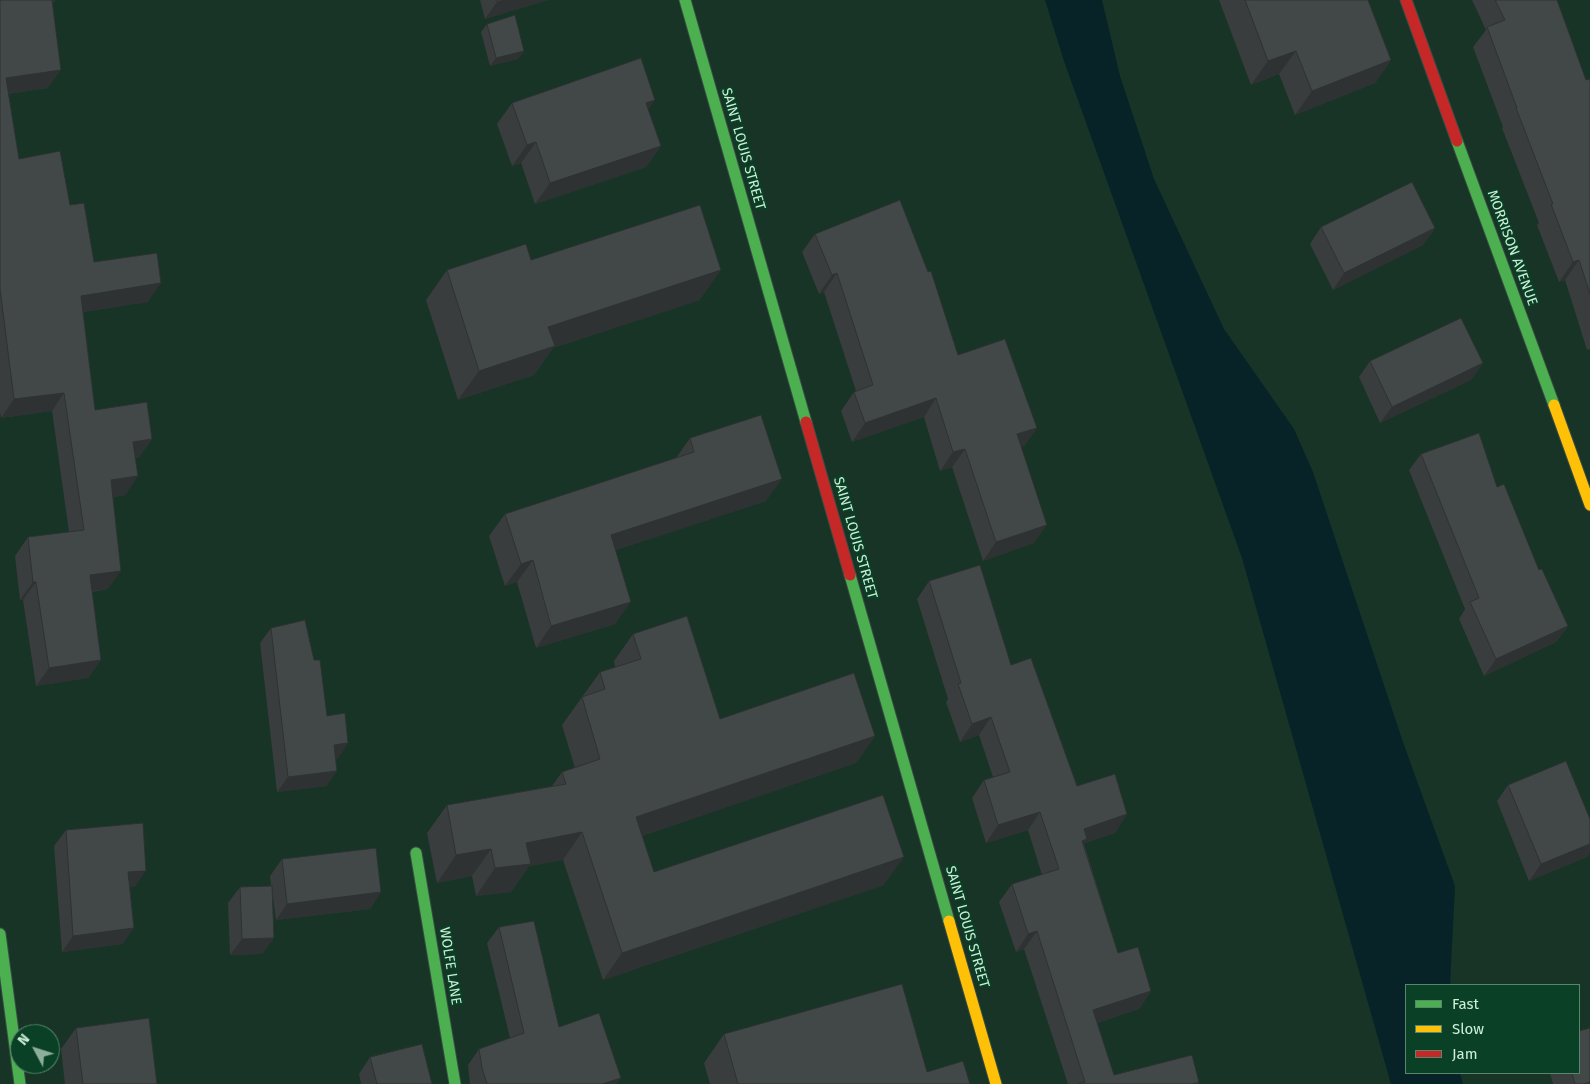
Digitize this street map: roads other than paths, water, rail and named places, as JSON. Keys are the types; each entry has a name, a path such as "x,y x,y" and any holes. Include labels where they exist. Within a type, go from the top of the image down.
{"street":[{"name":"SAINT LOUIS STREET","path":"684,0 996,1084"},
{"name":"MORRISON AVENUE","path":"1406,0 1590,505"},
{"name":"WOLFE LANE","path":"416,853 455,1084"},
{"path":"0,934 20,1084"}],"water":[{"path":"1045,0 1102,0 1120,76 1154,179 1224,329 1294,429 1313,472 1404,745 1455,886 1450,984 1405,984 1405,1074 1460,1074 1463,1084 1391,1084 1242,558 1064,61"}]}
